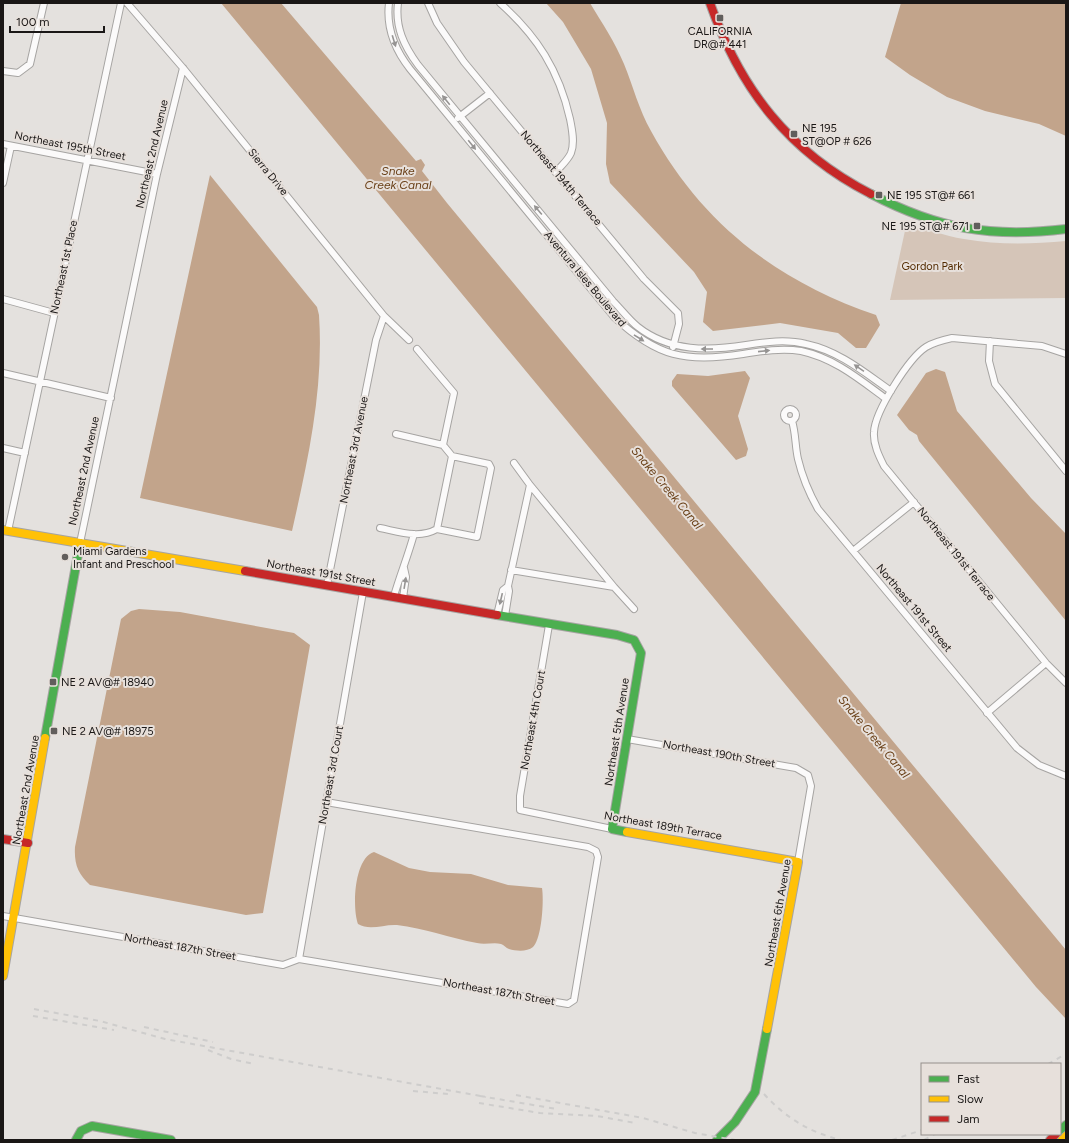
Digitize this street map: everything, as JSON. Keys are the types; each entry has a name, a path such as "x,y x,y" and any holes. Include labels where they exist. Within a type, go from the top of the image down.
{"main road":[{"path":"710,3 721,35 757,98 797,143 842,178 881,201 914,215 952,226 988,232 1025,233 1066,229"},
{"name":"Northeast 191st Street","path":"6,530 363,592 394,596 549,625 617,635 634,640"},
{"name":"Northeast 2nd Avenue","path":"3,976 28,843 80,543"},
{"name":"Northeast 5th Avenue","path":"612,829 641,653 634,640"},
{"name":"Northeast 189th Terrace","path":"612,829 798,862"},
{"path":"3,839 28,843"},
{"name":"Northeast 6th Avenue","path":"717,1140 735,1122 755,1092 763,1056 798,862"},
{"path":"76,1140 81,1131 92,1126 171,1140"},
{"path":"1062,1140 1066,1136"}],"street":[{"path":"3,71 18,73 30,64 44,3"},
{"name":"Northeast 1st Place","path":"6,530 25,453 121,3"},
{"name":"Sierra Drive","path":"127,3 183,68 384,316 409,340"},
{"name":"Aventura Isles Boulevard","path":"389,3 389,23 396,49 410,69 614,317 634,336 656,348 672,353 704,358 783,350 800,351 822,357 838,365 885,398"},
{"name":"Aventura Isles Boulevard","path":"398,3 398,21 401,36 409,53 613,301 638,327 661,340 686,348 706,350 773,341 806,343 838,355 891,391"},
{"name":"Northeast 194th Terrace","path":"428,3 432,15 451,45 648,283 678,313 679,324 672,353"},
{"path":"500,3 516,18 547,57 561,89 571,127 573,143 571,152 556,172"},
{"name":"Northeast 2nd Avenue","path":"80,543 157,174 183,68"},
{"path":"453,122 490,93"},
{"name":"Northeast 195th Street","path":"3,144 157,174"},
{"path":"3,183 11,146"},
{"path":"3,299 54,312"},
{"name":"Northeast 3rd Avenue","path":"328,585 376,340 384,316"},
{"path":"885,398 921,351 927,346 939,341 952,338 990,341 1042,346 1063,352"},
{"path":"990,341 990,372 995,384 1066,471"},
{"path":"417,349 454,393 443,445"},
{"path":"3,373 39,383 111,398"},
{"name":"Northeast 191st Terrace","path":"885,398 874,430 879,457 884,466 1046,663 1066,683"},
{"name":"Northeast 191st Street","path":"792,421 795,432 798,459 811,496 818,509 1017,748 1028,758 1051,771 1066,776"},
{"path":"380,528 427,535 437,529 477,537 491,468 489,464 452,456 443,445 396,434"},
{"path":"3,448 25,453"},
{"path":"437,529 452,456"},
{"path":"514,463 530,485 634,609"},
{"path":"501,616 503,590 508,586 530,485"},
{"path":"853,551 914,502"},
{"path":"394,596 414,534"},
{"path":"403,598 406,577 404,568"},
{"path":"511,570 614,586"},
{"name":"Northeast 3rd Court","path":"299,959 363,592"},
{"name":"Northeast 4th Court","path":"525,812 520,810 520,796 549,625"},
{"path":"987,713 1046,663"},
{"name":"Northeast 190th Street","path":"627,738 796,768 808,774"},
{"name":"Northeast 6th Avenue","path":"798,862 811,786 808,774"},
{"name":"Northeast 187th Street","path":"3,916 283,965 299,959 568,1004 574,1000 598,858 596,851 588,847 326,802"},
{"name":"Northeast 189th Terrace","path":"525,812 612,829"}],"green space":[{"name":"Gordon Park","path":"906,226 977,241 1028,243 1066,241 1066,298 890,300"}],"water":[{"name":"Snake Creek Canal","path":"221,3 281,3 416,161 421,159 425,165 422,171 447,203 1066,950 1066,1019 1036,987"},
{"path":"546,3 590,3 620,56 651,131 671,164 694,194 718,221 746,245 775,266 806,285 840,301 876,315 880,325 866,348 856,348 838,333 780,323 713,331 703,322 707,292 694,272 610,183 606,164 607,123 591,69 563,22"},
{"path":"901,3 1066,3 1066,136 1039,124 985,111 947,97 910,75 885,57"},
{"path":"210,175 317,307 319,315 320,343 317,397 304,478 292,531 140,498"},
{"path":"936,369 945,372 957,411 1031,498 1066,534 1066,621 919,441 917,435 909,430 897,415 926,373"},
{"path":"745,371 750,378 738,416 748,449 746,456 736,460 672,386 672,381 677,374 708,376"},
{"path":"139,609 180,612 294,633 310,645 263,913 246,915 90,885 82,877 76,864 75,847 121,619 131,611"},
{"path":"374,852 409,868 430,872 471,874 508,885 542,888 542,919 536,942 531,949 521,951 508,949 501,944 477,943 407,926 392,925 367,927 358,924 355,907 356,884 362,864 367,856"}],"railway":[{"path":"34,1009 100,1021 165,1039 486,1097"},
{"path":"33,1016 114,1030"},
{"path":"144,1027 213,1042"},
{"path":"208,1050 231,1059 254,1064"},
{"path":"1050,1063 1066,1054"},
{"path":"413,1091 448,1094"},
{"path":"764,1094 772,1103 799,1123 819,1133 841,1140"},
{"path":"516,1095 643,1118 695,1133 735,1140"},
{"path":"480,1096 557,1109"},
{"path":"479,1103 540,1113 597,1116 635,1123"},
{"path":"892,1140 921,1130"},
{"path":"924,1140 933,1135"}],"traffic: fast":[{"path":"871,194 919,216 966,228 1013,232 1039,232 1066,229"},
{"path":"45,738 80,543"},
{"path":"497,615 617,635 634,640 641,653 612,829 627,832"},
{"path":"717,1140 735,1122 755,1092 767,1029"},
{"path":"1061,1129 1066,1125"},
{"path":"76,1140 81,1131 92,1126 171,1140"}],"traffic: slow":[{"path":"3,530 245,571"},
{"path":"3,976 45,738"},
{"path":"627,832 798,862 767,1029"},
{"path":"1062,1140 1066,1136"}],"traffic: jam":[{"path":"710,3 722,34 736,63 771,115 792,138 815,159 871,194"},
{"path":"245,571 497,615"},
{"path":"3,839 28,843"},
{"path":"1050,1140 1055,1135"}],"place":[{"name":"CALIFORNIA DR@# 441","path":"720,18"},
{"name":"NE 195 ST@OP # 626","path":"794,134"},
{"name":"NE 195 ST@# 661","path":"879,195"},
{"name":"NE 195 ST@# 671","path":"977,226"},
{"name":"Miami Gardens Infant and Preschool","path":"65,557"},
{"name":"NE 2 AV@# 18940","path":"53,682"},
{"name":"NE 2 AV@# 18975","path":"54,731"}]}
